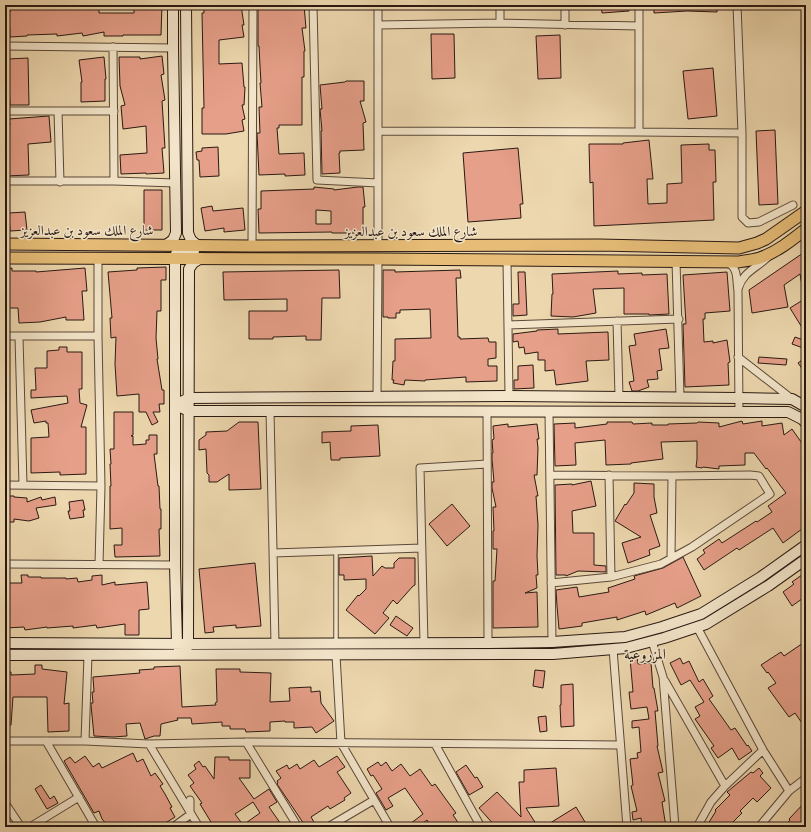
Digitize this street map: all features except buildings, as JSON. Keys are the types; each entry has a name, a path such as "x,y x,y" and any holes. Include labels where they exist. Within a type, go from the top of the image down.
{"main road":[{"name":"شارع الملك سعود بن عبدالعزيز","path":"5,244 240,246 599,245 739,248 766,239 806,211"},
{"name":"شارع الملك سعود بن عبدالعزيز","path":"5,258 724,262 750,260 768,255 806,230"},
{"path":"529,260 556,255 601,254 604,251 599,245"}],"street":[{"path":"166,245 175,237 177,213 173,5"},
{"path":"186,5 189,237 190,240 197,245"},
{"path":"252,246 253,5"},
{"path":"313,5 317,180 378,183"},
{"path":"378,5 378,246"},
{"path":"500,5 500,24"},
{"path":"565,5 565,25"},
{"path":"638,5 639,132"},
{"path":"737,5 742,133 742,217 748,223 759,222 793,204"},
{"path":"804,5 806,9"},
{"path":"378,25 500,24 638,26"},
{"path":"5,46 173,48"},
{"path":"113,47 114,181"},
{"path":"5,111 114,111"},
{"path":"58,111 60,182"},
{"path":"378,131 742,133"},
{"path":"5,181 114,181 176,183"},
{"path":"177,213 188,214"},
{"path":"183,655 177,644 174,565 175,258 176,254 180,251 218,251 240,246"},
{"path":"738,291 740,284 746,275 778,249"},
{"path":"98,258 101,486 99,565"},
{"path":"183,655 188,644 189,269 193,263 200,258"},
{"path":"377,397 378,259"},
{"path":"507,260 509,396"},
{"path":"676,261 679,319 680,397"},
{"path":"724,262 729,263 735,269 738,291 739,412"},
{"path":"508,325 679,319"},
{"path":"617,321 619,397"},
{"path":"5,336 98,336"},
{"path":"19,336 23,485"},
{"path":"738,356 792,399 806,406"},
{"path":"175,405 189,398 509,396 792,399"},
{"path":"175,405 189,411 788,412 802,419 806,423"},
{"path":"270,411 275,644"},
{"path":"487,411 488,644"},
{"path":"549,412 552,642"},
{"path":"424,644 420,468 487,464"},
{"path":"550,475 750,475 759,476 770,494 692,547 661,564 611,577 551,582"},
{"path":"609,475 611,577"},
{"path":"671,558 672,476"},
{"path":"5,485 101,486"},
{"path":"5,643 488,644 552,642 625,637 662,628 701,614 761,577 806,545"},
{"path":"273,553 422,548"},
{"path":"5,655 553,654 626,648 664,638 706,624 806,560"},
{"path":"5,564 174,565"},
{"path":"697,627 763,750 789,791"},
{"path":"652,641 663,678 675,827"},
{"path":"613,649 627,827"},
{"path":"85,741 88,655"},
{"path":"336,655 341,743 390,827"},
{"path":"663,678 725,786"},
{"path":"5,741 85,741 149,744 246,742 620,745"},
{"path":"46,741 96,827"},
{"path":"246,742 298,827"},
{"path":"149,744 199,827"},
{"path":"435,744 481,827"},
{"path":"697,827 711,802 725,786 763,750"},
{"path":"759,827 789,791 806,778"},
{"path":"30,827 79,797"},
{"path":"190,800 191,814"},
{"path":"328,827 374,800"},
{"path":"5,803 21,827"},
{"path":"173,827 191,814"}],"lane":[{"path":"336,551 336,644"}],"district":[{"name":"المزروعية","path":"645,654"}]}
